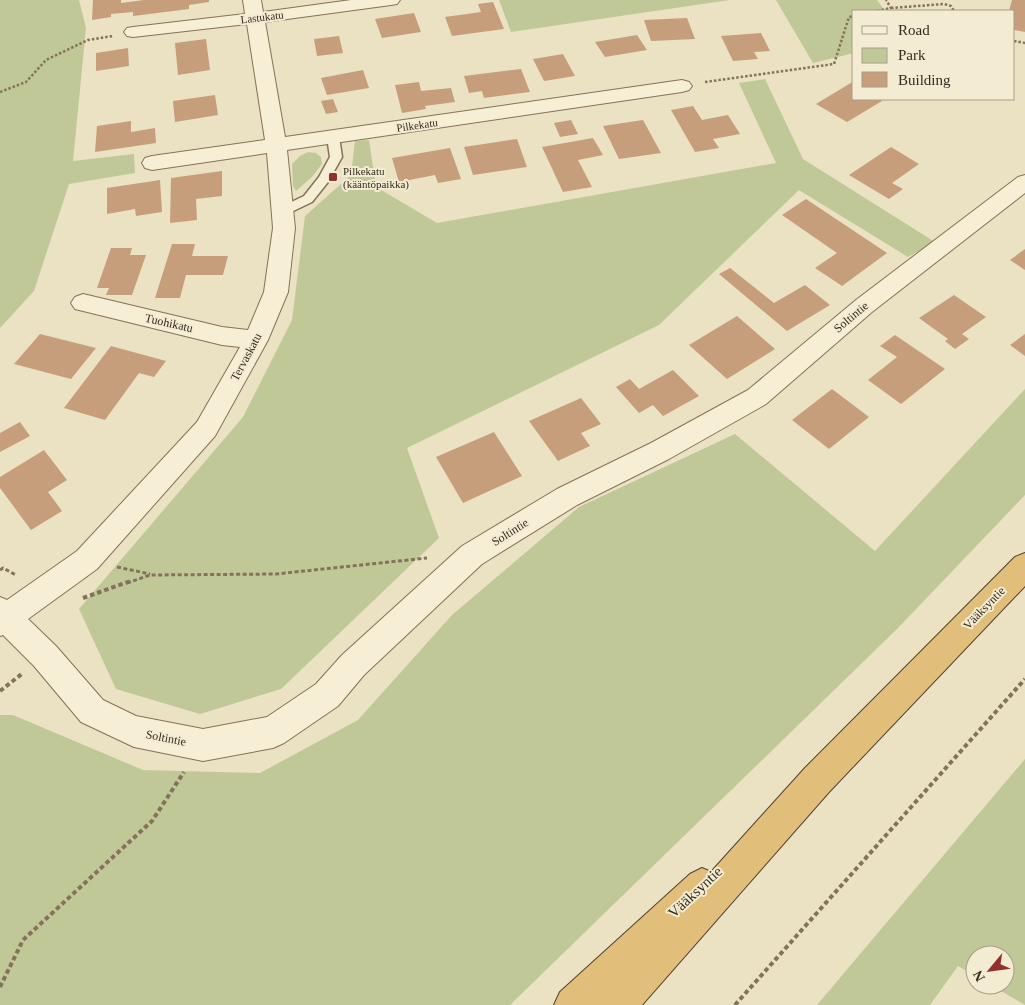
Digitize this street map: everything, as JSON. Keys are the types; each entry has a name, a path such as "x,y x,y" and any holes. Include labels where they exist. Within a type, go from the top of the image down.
{"highway":[{"name":"Vääksyntie","path":"617,1005 817,780 1025,566"},
{"name":"Vääksyntie","path":"574,1005 817,780"}],"street":[{"name":"Lastukatu","path":"133,32 254,9 391,0"},
{"name":"Tervaskatu","path":"2,618 87,560 206,429 256,340 276,292 284,228 283,211 276,145 254,9"},
{"name":"Pilkekatu","path":"152,163 682,86"},
{"name":"Soltintie","path":"2,618 45,656 92,712 134,731 203,745 273,732 327,695 353,665 472,555 567,496 660,451 757,396 864,306 1025,182"},
{"name":"Tuohikatu","path":"83,303 222,336 256,340"}],"lane":[{"path":"283,211 308,199 324,180 336,157 333,137"}],"path":[{"path":"886,0 891,8"},
{"path":"882,10 944,4 951,6 953,10"},
{"path":"682,86 834,64 849,17 852,16"},
{"path":"0,92 26,82 46,60 88,40 133,32"},
{"path":"80,600 150,574 276,574 388,561 472,555"},
{"path":"735,1005 1025,679"},
{"path":"0,987 23,940 152,821 203,745"}],"green space":[{"path":"0,0 79,0 86,28 73,161 134,154 135,173 69,184 34,291 0,328"},
{"path":"499,0 730,0 511,32"},
{"path":"776,0 877,0 884,10 852,10 852,53 813,63"},
{"path":"765,79 803,159 935,242 908,257 799,190 659,325 407,448 439,538 281,689 200,714 116,689 79,609 243,417 292,320 305,216 351,175 355,141 369,140 376,187 437,223 776,163 739,83"},
{"path":"308,152 316,153 321,157 322,164 312,177 296,191 293,186 292,164 300,156"},
{"path":"1025,389 1025,495 898,628 510,1005 0,1005 0,715 13,715 143,770 260,773 358,720 452,615 579,507 735,434 875,551"},
{"path":"1025,759 1025,1005 1008,995 1015,995 1015,945 965,945 965,970 958,966 930,1005 817,1005"}],"building":[{"path":"93,0 121,0 121,3 144,0 209,0 209,2 189,5 189,9 133,16 133,12 111,14 111,17 92,20"},
{"path":"1012,0 1025,0 1025,32 1015,30 1015,10 1009,10"},
{"path":"493,2 504,29 452,36 445,17 481,12 478,4"},
{"path":"414,13 421,32 382,38 375,19"},
{"path":"687,18 695,39 651,41 644,20"},
{"path":"761,33 770,51 754,52 758,59 733,61 721,36"},
{"path":"637,35 647,50 605,57 595,42"},
{"path":"339,36 343,53 317,56 314,39"},
{"path":"206,39 210,70 178,75 175,43"},
{"path":"128,48 129,66 96,71 96,53"},
{"path":"563,54 575,76 544,81 533,59"},
{"path":"521,69 530,92 484,98 482,91 469,93 464,76"},
{"path":"363,70 369,88 327,95 321,78"},
{"path":"419,82 421,91 451,88 455,102 425,106 426,109 402,113 395,85"},
{"path":"852,82 852,100 882,101 847,122 816,104"},
{"path":"215,95 218,115 175,122 173,101"},
{"path":"333,99 338,112 326,114 321,101"},
{"path":"693,106 702,120 728,115 740,134 713,139 719,148 695,152 671,110"},
{"path":"571,120 578,134 560,137 554,123"},
{"path":"643,120 661,153 619,159 603,126"},
{"path":"131,121 131,132 155,128 156,143 95,152 97,126"},
{"path":"593,138 603,155 578,160 592,187 563,192 542,147"},
{"path":"517,139 527,167 473,175 464,147"},
{"path":"891,147 919,164 892,183 903,189 889,199 849,175"},
{"path":"450,148 461,179 438,183 435,175 399,182 392,158"},
{"path":"222,171 222,196 196,199 197,220 170,223 171,178"},
{"path":"160,180 162,212 136,216 135,209 107,214 107,188"},
{"path":"806,199 887,253 842,286 815,268 837,253 782,215"},
{"path":"172,244 195,244 192,256 228,256 223,275 186,275 180,298 155,298"},
{"path":"111,248 132,248 130,255 146,255 132,295 106,295 109,288 97,288"},
{"path":"1025,249 1025,270 1010,260"},
{"path":"730,268 774,303 805,285 830,305 787,331 719,274"},
{"path":"954,295 986,317 962,334 969,339 955,349 945,341 948,339 919,318"},
{"path":"737,316 775,349 727,379 689,345"},
{"path":"40,334 96,348 71,379 14,364"},
{"path":"1025,334 1025,356 1010,345"},
{"path":"895,335 945,369 901,404 868,380 897,357 880,346"},
{"path":"111,346 166,361 154,377 139,373 105,420 64,408"},
{"path":"673,370 699,396 663,416 653,405 639,413 616,387 630,379 639,389"},
{"path":"832,389 869,417 829,449 792,420"},
{"path":"581,398 601,424 581,433 590,446 558,461 529,421"},
{"path":"20,422 30,436 0,452 0,433"},
{"path":"494,432 522,476 463,503 436,457"},
{"path":"44,450 67,480 48,492 62,511 31,530 0,488 0,477"}],"place":[{"name":"Pilkekatu (kääntöpaikka)","path":"333,177"}]}
